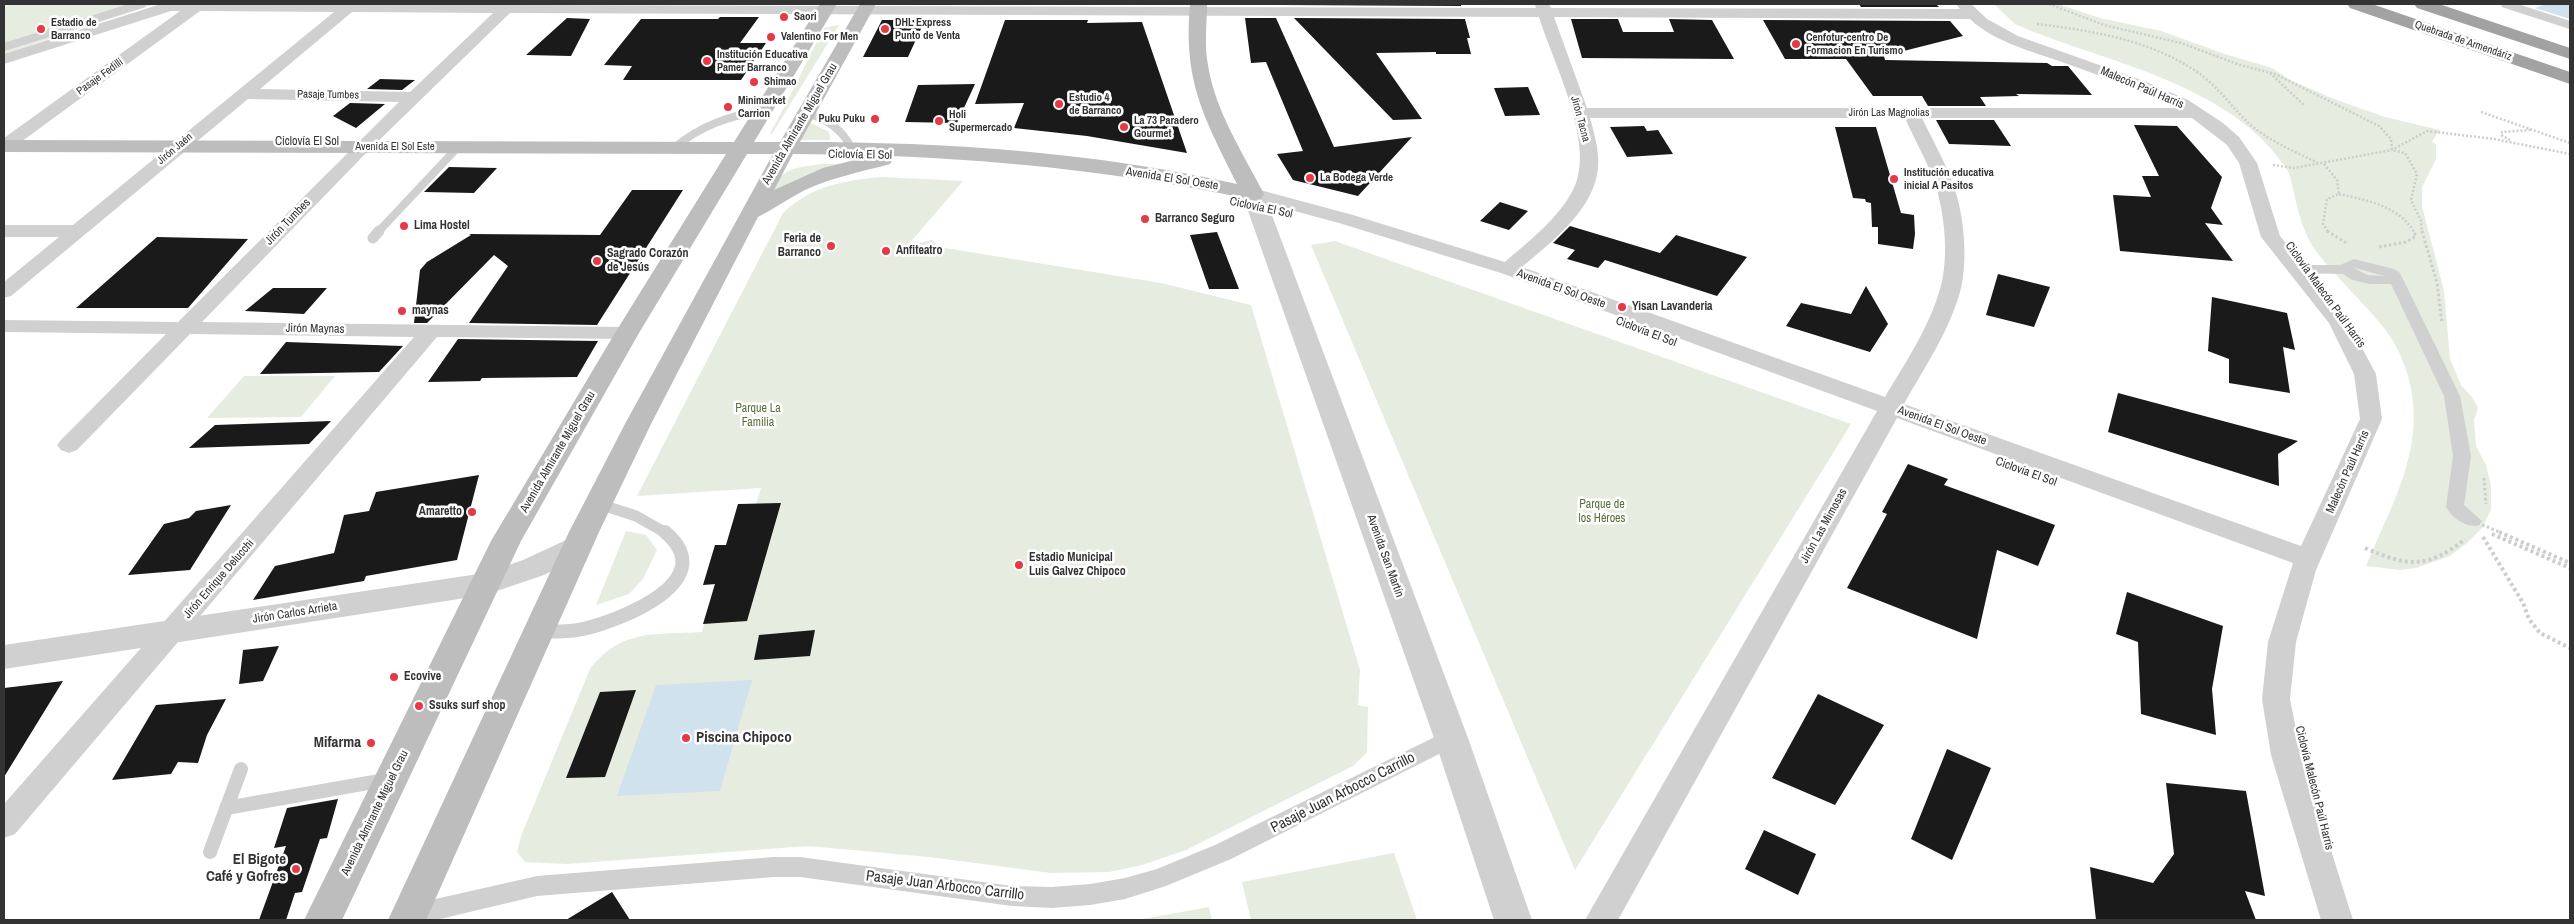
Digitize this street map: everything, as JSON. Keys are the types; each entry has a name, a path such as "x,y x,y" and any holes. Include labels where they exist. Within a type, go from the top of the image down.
{"highway":[{"name":"Quebrada de Armendáriz","path":"2356,4 2570,78"},
{"path":"2390,4 2570,65"},
{"name":"Quebrada de Armendáriz","path":"2423,4 2570,54"},
{"path":"2458,4 2570,41"}],"main road":[{"name":"Avenida Almirante Miguel Grau","path":"323,920 506,541 627,333 826,8"},
{"name":"Avenida Almirante Miguel Grau","path":"408,918 599,504 749,214 867,8"},
{"path":"1198,8 1197,46 1200,72 1206,96 1253,194"},
{"name":"Avenida El Sol Este","path":"4,146 786,148"},
{"path":"665,148 701,168 710,177 715,191"},
{"name":"Avenida El Sol Oeste","path":"786,148 852,148 944,152 1107,169 1188,180 1253,194"},
{"path":"749,214 789,188 824,174 881,160 944,152"},
{"path":"671,261 690,243 703,238 722,239 729,244 730,251"}],"street":[{"path":"4,59 169,5 348,8 509,6 1968,9"},
{"name":"Pasaje Fedilli","path":"4,146 198,5"},
{"name":"Jirón Tumbes","path":"70,445 363,146 509,6"},
{"name":"Jirón Jaén","path":"4,292 348,8"},
{"name":"Jirón Tacna","path":"1508,269 1553,229 1574,203 1588,175 1587,144 1580,113 1543,8"},
{"name":"Malecón Paúl Harris","path":"1968,9 1995,30 2012,39 2138,84 2198,114 2233,141 2248,163 2271,237 2339,322 2366,374 2371,419 2341,490 2307,558 2282,642 2276,699 2286,755 2337,920"},
{"name":"Pasaje Tumbes","path":"243,94 413,97"},
{"name":"Jirón Las Magnolias","path":"1580,113 2198,114"},
{"name":"Jirón Las Mimosas","path":"1601,920 1934,330 1951,288 1954,249 1952,216 1946,186 1911,113"},
{"name":"Avenida El Sol Oeste","path":"1253,194 1346,219 1508,269 2307,558"},
{"name":"Avenida San Martín","path":"1253,194 1451,738 1513,920"},
{"path":"4,231 77,231"},
{"path":"2296,269 2347,270 2346,268 2349,264 2358,263 2395,276 2452,396 2462,456 2455,507 2473,527"},
{"name":"Jirón Maynas","path":"4,326 627,333"},
{"name":"Jirón Enrique Delucchi","path":"4,826 432,330"},
{"name":"Jirón Carlos Arrieta","path":"4,657 485,584 513,577 548,563 579,544"},
{"name":"Pasaje Juan Arbocco Carrillo","path":"408,918 537,886 774,867 800,868 1021,897 1070,897 1099,893 1158,881 1202,863 1451,738"}],"lane":[{"path":"4,48 142,4"},
{"path":"2505,4 2570,25"},
{"path":"665,148 711,123 729,116 764,110"},
{"path":"806,112 825,119 840,129 852,148"},
{"path":"373,238 458,147"},
{"path":"539,631 557,633 582,630 628,614 668,588 682,568 683,560 680,550 663,531 635,514 599,504"},
{"path":"210,852 241,769"},
{"path":"226,808 392,779"}],"path":[{"path":"2127,39 2132,31"},
{"path":"2269,72 2304,105"},
{"path":"2481,112 2570,143"},
{"path":"2515,143 2502,135 2502,132 2533,130"},
{"path":"2248,163 2294,168 2324,163 2392,150 2427,131 2515,143 2570,154"},
{"path":"2324,163 2338,180 2339,194"},
{"path":"2352,246 2340,242 2329,234 2323,224 2327,199 2339,194 2384,206 2408,224 2416,236"},
{"path":"2372,248 2390,247 2406,242 2416,236 2422,237"},
{"path":"2364,548 2406,564 2414,563 2443,553 2461,543 2473,527"},
{"path":"2473,527 2570,563"},
{"path":"2473,527 2570,568"}],"green space":[{"name":"Estadio de Barranco","path":"4,4 149,4 152,5 4,54"},
{"path":"1994,4 2058,4 2100,18 2161,31 2225,54 2272,68 2290,80 2334,99 2385,117 2440,130 2432,141 2436,145 2436,159 2422,187 2422,206 2444,291 2450,359 2461,385 2472,397 2478,408 2474,420 2476,446 2486,465 2491,485 2491,510 2482,528 2467,543 2450,556 2416,568 2400,570 2366,566 2396,497 2410,450 2414,426 2413,401 2408,376 2394,342 2387,332 2311,244 2302,223 2289,174 2263,140 2235,117 2204,98 2135,67 2015,24"},
{"path":"839,25 772,134 770,133 824,28"},
{"path":"807,121 829,132 830,140 795,140"},
{"path":"820,164 849,164 806,177 766,196 777,180 787,172 800,167"},
{"name":"Estadio Municipal Luis Galvez Chipoco","path":"883,177 963,181 908,245 932,240 939,247 1161,283 1251,305 1360,670 1358,705 1368,707 1367,752 1353,766 1186,850 1142,865 1109,872 1051,873 929,857 808,846 567,864 525,862 517,852 521,836 590,669 614,646 627,640 654,634 702,632 714,585 703,585 715,545 726,545 738,504 756,504 761,488 637,496 783,213 805,196 829,186 855,180"},
{"name":"Parque de los Héroes","path":"1335,241 1851,424 1575,870 1311,245"},
{"path":"244,376 335,376 301,417 207,418"},
{"path":"626,531 646,535 657,550 643,579 629,594 596,605"},
{"path":"1394,853 1417,920 1251,920 1242,882"},
{"path":"1209,907 1212,920 1137,920"}],"water":[{"path":"2545,4 2570,4 2570,19 2535,8"},
{"name":"Piscina Chipoco","path":"752,680 720,791 617,796 656,685"}],"building":[{"path":"1280,4 1461,4 1461,6 1282,5"},
{"path":"1859,4 1936,4 1939,7 1861,7"},
{"path":"720,17 759,17 740,43 766,43 741,80 623,80 632,66 604,65 641,19 718,19"},
{"path":"567,18 590,19 571,56 526,55"},
{"path":"1245,18 1276,18 1334,147 1412,137 1358,196 1293,180 1277,154 1303,151 1266,62 1251,63"},
{"path":"1294,18 1465,19 1470,38 1467,38 1471,54 1436,54 1436,52 1376,53 1422,119 1393,120"},
{"path":"1571,19 1618,19 1623,32 1674,32 1669,19 1712,20 1734,59 1582,58"},
{"path":"882,20 925,20 908,57 863,57"},
{"path":"1005,20 1088,20 1087,23 1142,22 1187,153 1087,136 1014,128 1024,103 975,104"},
{"path":"1763,20 1950,21 1963,36 1884,56 1885,60 2047,63 2052,66 2068,66 2092,95 2016,94 2019,96 1980,97 1986,106 1928,106 1922,96 1873,96 1846,59 1785,59"},
{"path":"380,79 415,80 402,90 367,89"},
{"path":"975,84 957,123 905,122 918,85"},
{"path":"1528,87 1540,115 1505,116 1494,88"},
{"path":"350,103 385,104 356,128 333,116"},
{"path":"1936,120 1994,120 2011,146 1949,144"},
{"path":"2134,125 2177,126 2222,177 2211,208 2223,225 2205,223 2233,261 2120,251 2113,195 2151,197 2142,176 2159,176"},
{"path":"1644,126 1647,131 1658,130 1673,154 1627,157 1610,127"},
{"path":"1835,127 1876,127 1901,213 1914,215 1915,234 1913,249 1878,244 1878,227 1872,227 1871,203 1866,202 1865,199 1853,198"},
{"path":"449,167 497,168 474,193 424,192"},
{"path":"632,190 683,190 597,325 469,323 508,266 494,255 427,323 414,323 420,270 427,262 471,235 469,234 600,235"},
{"path":"1500,202 1528,211 1509,230 1480,221"},
{"path":"1570,226 1660,253 1676,235 1747,257 1717,296 1605,260 1598,268 1567,259 1575,250 1553,243"},
{"path":"1217,232 1239,289 1209,289 1190,235"},
{"path":"157,237 248,239 188,308 76,308"},
{"path":"1998,274 2050,287 2034,327 1986,315"},
{"path":"1866,286 1888,324 1870,352 1786,326 1801,303 1851,314"},
{"path":"273,288 327,288 304,314 245,311"},
{"path":"2212,297 2287,313 2295,350 2283,347 2290,393 2229,383 2229,359 2208,351"},
{"path":"458,339 598,341 577,377 482,378 480,381 428,382"},
{"path":"286,342 403,346 379,372 260,374"},
{"path":"2118,393 2298,441 2278,454 2279,486 2108,432"},
{"path":"331,421 309,444 189,448 215,425"},
{"path":"1908,464 1948,479 1944,485 2055,525 2038,566 1997,550 1977,639 1847,588 1887,514 1882,512"},
{"path":"479,475 457,560 366,576 364,581 253,600 275,566 334,553 344,515 369,511 376,492"},
{"path":"781,503 747,621 703,624 715,584 703,585 715,545 726,545 738,504"},
{"path":"231,505 190,570 128,575 164,524 189,518 196,511"},
{"path":"2127,592 2223,626 2212,689 2216,735 2141,714 2138,642 2116,634"},
{"path":"815,630 810,656 754,660 759,635"},
{"path":"279,646 263,681 239,684 243,650"},
{"path":"63,681 4,777 4,688"},
{"path":"636,690 605,777 566,778 600,692"},
{"path":"1818,694 1884,725 1835,805 1772,778"},
{"path":"226,699 207,735 198,763 178,762 171,774 112,780 156,705"},
{"path":"1947,749 1991,768 1952,860 1911,839"},
{"path":"2166,783 2246,791 2265,896 2245,891 2256,920 2096,920 2090,867 2153,883 2174,854"},
{"path":"338,799 327,838 320,839 302,892 295,893 286,920 259,920 286,846 274,848 287,808"},
{"path":"1764,830 1816,854 1798,895 1745,869"},
{"path":"612,892 630,920 566,920"}],"place":[{"name":"Saori","path":"784,17"},
{"name":"Estadio de Barranco","path":"41,29"},
{"name":"DHL Express Punto de Venta","path":"885,29"},
{"name":"Valentino For Men","path":"771,37"},
{"name":"Cenfotur-centro De Formacion En Turismo","path":"1796,44"},
{"name":"Institución Educativa Pamer Barranco","path":"707,61"},
{"name":"Shimao","path":"754,82"},
{"name":"Estudio 4 de Barranco","path":"1059,104"},
{"name":"Minimarket Carrion","path":"728,107"},
{"name":"Puku Puku","path":"875,119"},
{"name":"Holi Supermercado","path":"939,121"},
{"name":"La 73 Paradero Gourmet","path":"1124,127"},
{"name":"La Bodega Verde","path":"1310,178"},
{"name":"Institución educativa inicial A Pasitos","path":"1894,179"},
{"name":"Barranco Seguro","path":"1145,219"},
{"name":"Lima Hostel","path":"404,226"},
{"name":"Feria de Barranco","path":"831,246"},
{"name":"Anfiteatro","path":"886,251"},
{"name":"Sagrado Corazón de Jesús","path":"597,261"},
{"name":"Yisan Lavanderia","path":"1622,307"},
{"name":"maynas","path":"402,311"},
{"name":"Amaretto","path":"472,512"},
{"name":"Estadio Municipal Luis Galvez Chipoco","path":"1019,565"},
{"name":"Ecovive","path":"394,677"},
{"name":"Ssuks surf shop","path":"419,706"},
{"name":"Piscina Chipoco","path":"686,738"},
{"name":"Mifarma","path":"371,743"},
{"name":"El Bigote Café y Gofres","path":"296,869"}],"park label":[{"name":"Parque La Familia","path":"758,416"}]}
